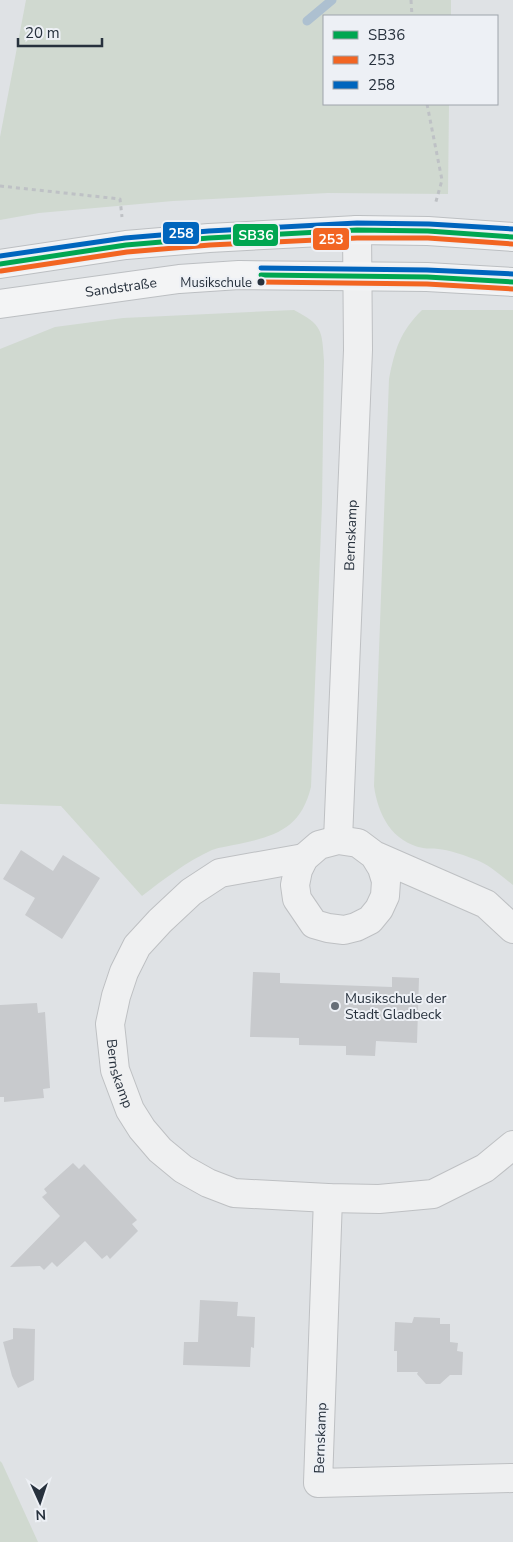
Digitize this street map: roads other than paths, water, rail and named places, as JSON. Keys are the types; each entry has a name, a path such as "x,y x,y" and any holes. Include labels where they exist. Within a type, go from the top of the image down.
{"main road":[{"path":"0,264 126,245 209,238 357,230 428,231 513,236"},
{"name":"Sandstraße","path":"0,304 179,279 239,275 358,276 513,282"}],"street":[{"name":"Bernskamp","path":"357,230 358,350 338,840 319,845 304,858 220,873 191,892 160,921 137,946 124,972 116,996 110,1024 115,1070 130,1110 142,1129 160,1150 183,1169 208,1183 234,1192 379,1199 433,1194 485,1168 513,1145"},
{"path":"338,840 358,843 374,855 486,904 513,929"},
{"path":"304,858 298,870 295,885 297,899 314,924 344,930 356,927 370,920 384,896 386,881 382,868 374,855"},
{"name":"Bernskamp","path":"328,1198 318,1483 513,1478"}],"waterway":[{"path":"307,21 332,0"}],"place":[{"name":"Musikschule","path":"261,282"},
{"name":"Musikschule der Stadt Gladbeck","path":"335,1006"}]}
